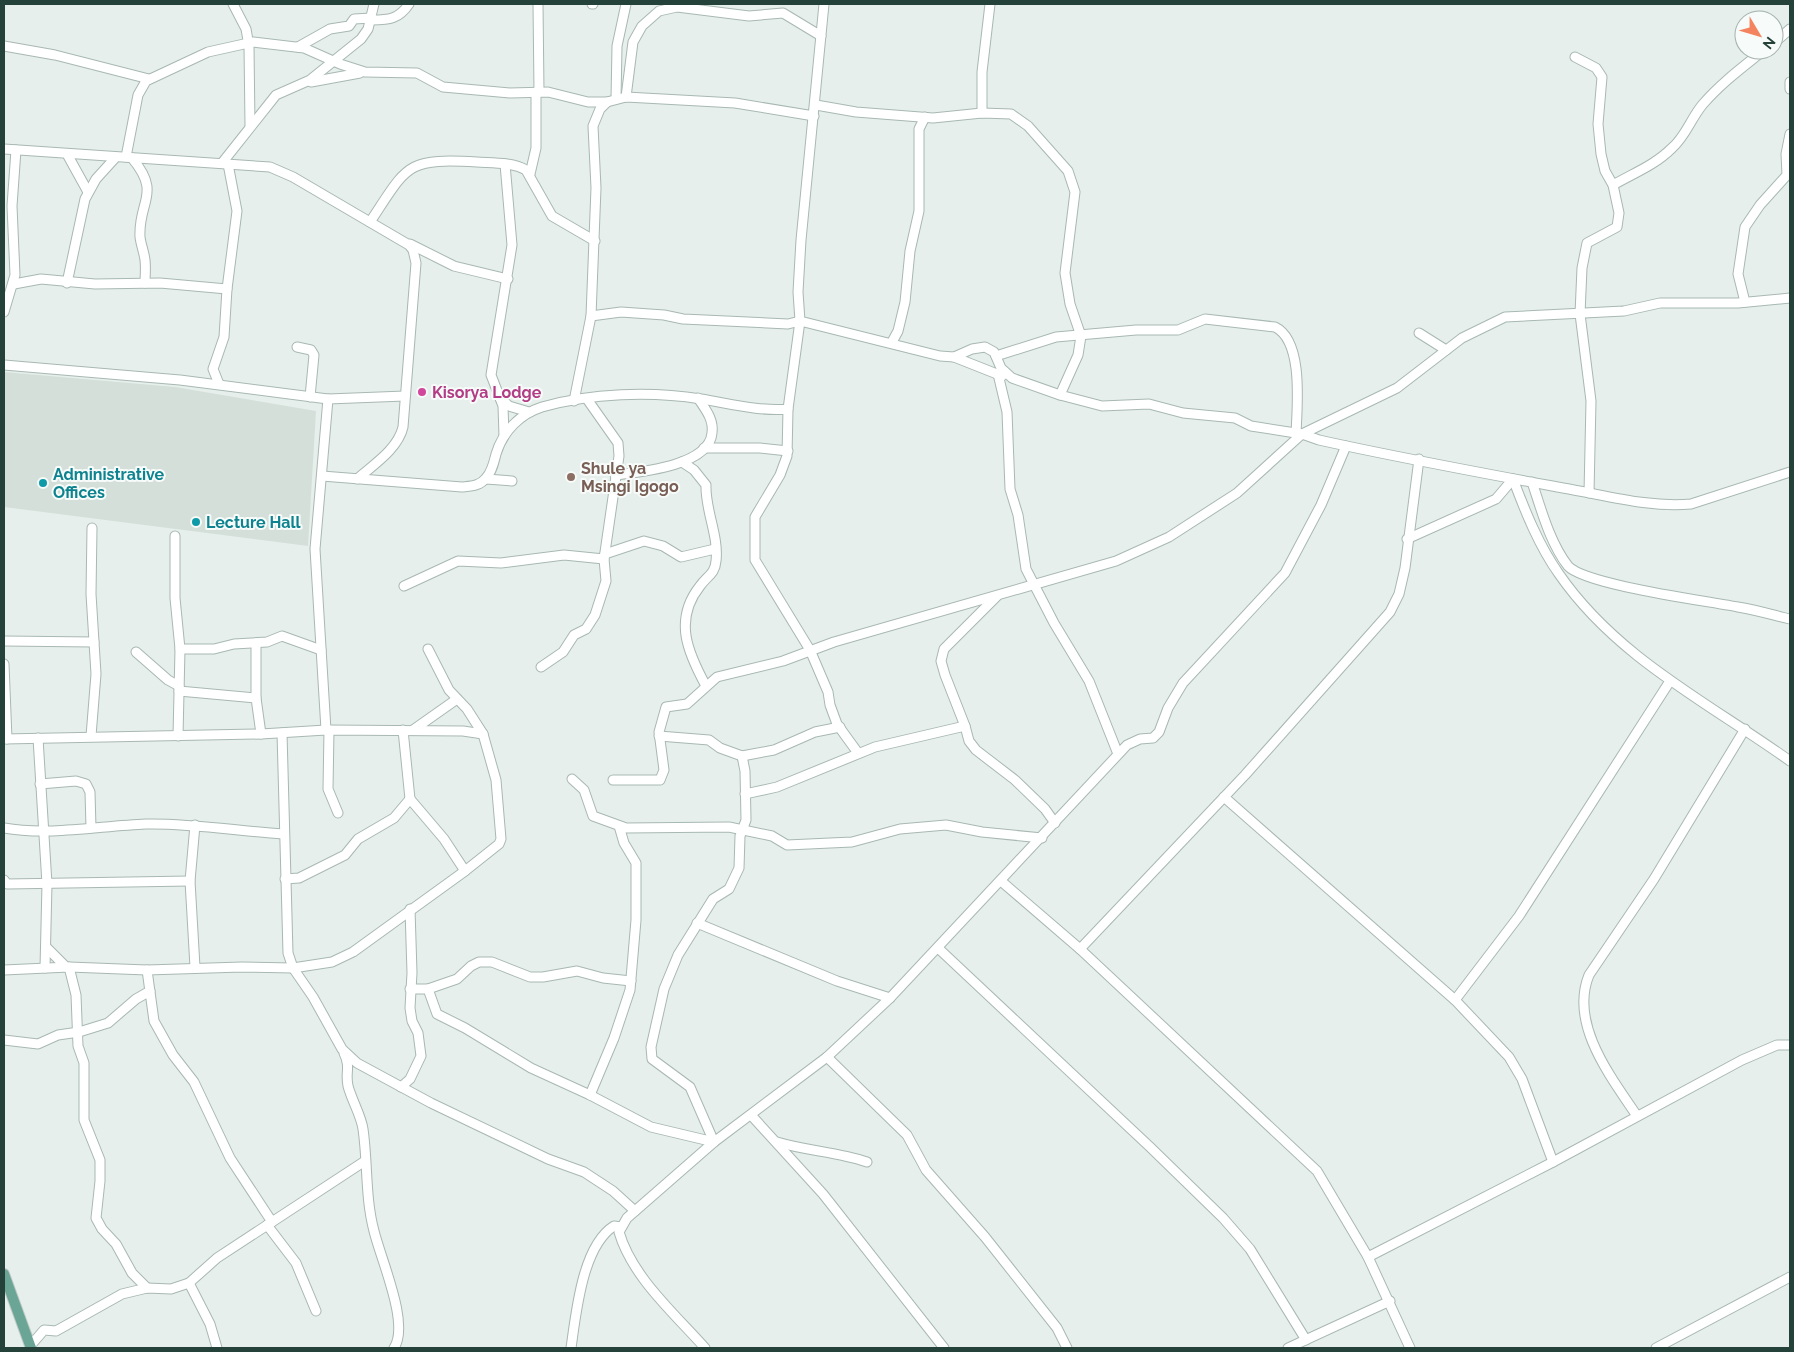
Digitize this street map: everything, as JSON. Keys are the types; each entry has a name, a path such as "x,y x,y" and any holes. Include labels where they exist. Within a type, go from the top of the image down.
{"main road":[{"path":"4,1274 31,1346"}],"street":[{"path":"233,4 246,29 249,43 250,126"},
{"path":"219,384 214,369 224,337 227,289 237,211 225,163 250,126 276,95 302,84 334,62 367,33 372,19 374,4"},
{"path":"298,47 330,29 349,26 353,19 388,20 395,18 408,4"},
{"path":"530,174 536,148 538,4"},
{"path":"616,99 617,46 626,4"},
{"path":"824,4 816,105 801,240 798,292 800,321 788,410 788,451 780,475 755,517 755,560 810,650 828,692 830,705 840,727 858,754"},
{"path":"982,113 982,72 990,4"},
{"path":"626,98 633,42 642,26 659,11 677,7 749,16 783,13 821,36"},
{"path":"67,283 88,192 96,179 125,157 138,95 144,83 149,79 208,52 249,43 298,47 365,72"},
{"path":"4,46 55,55 149,79"},
{"path":"1576,57 1596,68 1602,77 1598,132 1605,171 1614,185 1619,213 1618,224 1614,229 1590,240 1585,247 1580,314 1591,401 1589,493"},
{"path":"1614,185 1656,162 1672,148 1680,140 1692,117 1712,94 1752,60"},
{"path":"302,84 365,72 417,73 443,87 510,93 538,92 588,102 607,102 626,98 735,103 814,116"},
{"path":"1790,82 1790,89"},
{"path":"574,401 591,316 596,188 593,126 596,115 607,102"},
{"path":"816,105 856,112 925,117 982,113 1011,114 1034,132 1068,171 1074,192 1065,273 1070,304 1080,334 1078,355 1060,395"},
{"path":"892,342 898,331 905,302 910,251 919,211 919,129 925,117"},
{"path":"1745,302 1738,274 1742,237 1745,227 1760,205 1787,176 1786,154 1790,134"},
{"path":"4,149 270,167 283,172 446,263 508,279"},
{"path":"4,312 7,296 14,284 12,206 16,150"},
{"path":"67,154 88,192"},
{"path":"125,157 144,172 147,185 148,199 140,238 145,260 145,283"},
{"path":"370,222 396,183 417,164 454,161 505,164 521,167 530,174 552,216 594,241"},
{"path":"504,437 503,406 491,376 508,279 512,231 505,164"},
{"path":"357,479 398,440 403,427 416,263 413,250 404,241"},
{"path":"14,284 41,279 67,283 145,283 227,289"},
{"path":"613,780 660,780 664,770 659,736 666,707 687,704 718,677 783,661 810,650 1116,561 1169,537 1236,493 1299,434 1397,388 1462,338 1505,317 1624,311 1660,303 1745,302 1790,298"},
{"path":"591,316 621,312 717,322 788,324 800,321 892,342 940,356 954,357 1060,395 1102,406 1149,404 1183,413 1235,418 1251,426 1299,434 1346,446 1589,493 1676,506 1691,504 1790,472"},
{"path":"996,356 1048,339 1080,334 1136,330 1178,330 1205,319 1275,327 1280,329 1294,354 1298,379 1299,434"},
{"path":"1419,333 1446,350"},
{"path":"297,347 311,350 314,355 310,397"},
{"path":"954,357 980,348 989,349 996,356 1001,368 1012,378"},
{"path":"4,365 219,384 328,399 405,396"},
{"path":"998,374 1007,412 1010,490 1018,516 1026,569 1089,681 1118,754"},
{"path":"322,476 462,487 477,485 486,479 504,437 520,418 530,412 574,401 652,394 698,398 774,411 788,410"},
{"path":"499,398 509,406 530,412"},
{"path":"615,475 661,469 682,462 704,448 712,434 711,423 709,415 698,398"},
{"path":"328,399 315,549 320,650 327,730 328,789 338,813"},
{"path":"541,667 563,652 574,635 592,622 606,581 605,556 619,456 618,443 587,400"},
{"path":"705,1348 654,1290 637,1267 623,1244 619,1232 622,1227 635,1211 714,1142 828,1057 890,998 938,948 1118,754 1133,742 1153,738 1159,732 1168,708 1183,683 1286,573 1321,505 1346,446"},
{"path":"704,448 760,448 788,451"},
{"path":"694,455 694,470"},
{"path":"1080,949 1224,797 1390,612 1399,594 1405,568 1407,539 1419,460"},
{"path":"682,462 694,470 706,485 705,496 715,549 714,573 694,594 687,612 686,646 690,658 706,686"},
{"path":"486,479 512,481"},
{"path":"1407,539 1496,499 1514,479"},
{"path":"1514,479 1523,505 1543,547 1558,573 1581,604 1630,651 1670,681 1745,729 1790,761"},
{"path":"1532,482 1553,538 1569,566 1577,572 1607,582 1747,608 1790,619"},
{"path":"91,736 96,674 91,594 92,528"},
{"path":"175,536 175,598 180,648 178,736"},
{"path":"404,586 458,561 500,563 564,555 605,556 644,541 664,546 681,556 715,549"},
{"path":"998,594 944,649 941,661 969,741 976,750 1015,780 1045,809 1056,823"},
{"path":"180,648 206,650 234,644 256,643 282,636 320,650"},
{"path":"4,641 94,642"},
{"path":"256,643 256,698 261,734"},
{"path":"4,970 68,967 146,970 195,967 293,968 316,966 343,958 466,871 498,844 501,839 496,780 483,734 467,709 449,690 428,649"},
{"path":"136,652 179,688 256,698"},
{"path":"4,664 5,739 261,734 327,730 463,731 483,734"},
{"path":"1455,1000 1519,916 1670,681"},
{"path":"408,730 457,699"},
{"path":"745,794 777,787 858,754 944,729 965,726"},
{"path":"659,736 709,740 720,748 742,756 774,750 814,732 840,727"},
{"path":"1637,1116 1602,1062 1582,1005 1583,989 1589,975 1654,879 1745,729"},
{"path":"408,730 410,799 444,839 466,871"},
{"path":"282,733 283,834 288,953 293,968 313,997 349,1064 348,1084 363,1127 366,1192 373,1228 398,1309 400,1324 398,1341 394,1348"},
{"path":"38,738 47,884 45,968"},
{"path":"714,1142 690,1087 652,1059 651,1054 664,989 678,954 714,899 730,889 741,862 742,830 746,820 745,770 742,756"},
{"path":"572,779 584,790 593,816 619,826 651,828 710,826 772,836 787,845 852,842 900,829 946,825 982,832 1042,838"},
{"path":"40,784 76,781 86,784 90,792 91,828"},
{"path":"1224,797 1455,1000 1509,1057 1522,1079 1553,1162"},
{"path":"285,879 299,878 345,855 358,839 394,818 410,799"},
{"path":"4,828 43,830 195,825 283,834"},
{"path":"195,825 190,882 195,967"},
{"path":"590,1096 620,1023 631,981 636,920 636,863 620,835 619,826"},
{"path":"4,880 7,884 190,882"},
{"path":"1001,881 1080,949 1317,1171 1368,1257 1390,1301 1410,1348"},
{"path":"401,1087 410,1079 421,1056 418,1034 412,1021 410,909"},
{"path":"697,923 837,981 890,998"},
{"path":"46,947 68,967 74,985 75,1010 79,1032 78,1046 84,1063 84,1120 100,1160 96,1218 102,1229 119,1249 132,1273 146,1288"},
{"path":"938,948 1223,1218 1250,1249 1306,1340"},
{"path":"410,989 428,990 457,979 471,966 479,962 492,962 530,976 543,977 577,971 603,978 631,981"},
{"path":"146,970 154,1021 173,1055 194,1082 230,1158 296,1263 316,1311"},
{"path":"428,990 437,1014 465,1028 531,1068 652,1127 714,1142"},
{"path":"4,1040 38,1044 58,1035 79,1032 108,1023 136,999 150,991"},
{"path":"1368,1257 1553,1162 1742,1060 1777,1045 1790,1045"},
{"path":"342,1050 368,1070 430,1103 548,1159 584,1172 613,1191 635,1211"},
{"path":"828,1057 907,1135 926,1170 985,1237 1057,1328 1067,1348"},
{"path":"751,1115 823,1194 944,1348"},
{"path":"777,1142 807,1150 839,1154 867,1162"},
{"path":"31,1346 44,1330 56,1331 82,1315 96,1311 111,1298 146,1288 171,1289 189,1283 217,1258 365,1161"},
{"path":"571,1348 581,1286 591,1259 602,1236 614,1226 622,1227"},
{"path":"1656,1348 1790,1277"},
{"path":"189,1283 210,1324 217,1348"},
{"path":"1288,1348 1390,1301"}],"shaded area":[{"path":"4,372 175,387 316,411 308,546 4,507"}],"place":[{"name":"Kisorya Lodge","path":"422,392"},
{"name":"Shule ya Msingi Igogo","path":"571,477"},
{"name":"Administrative Offices","path":"43,483"},
{"name":"Lecture Hall","path":"196,522"}]}
